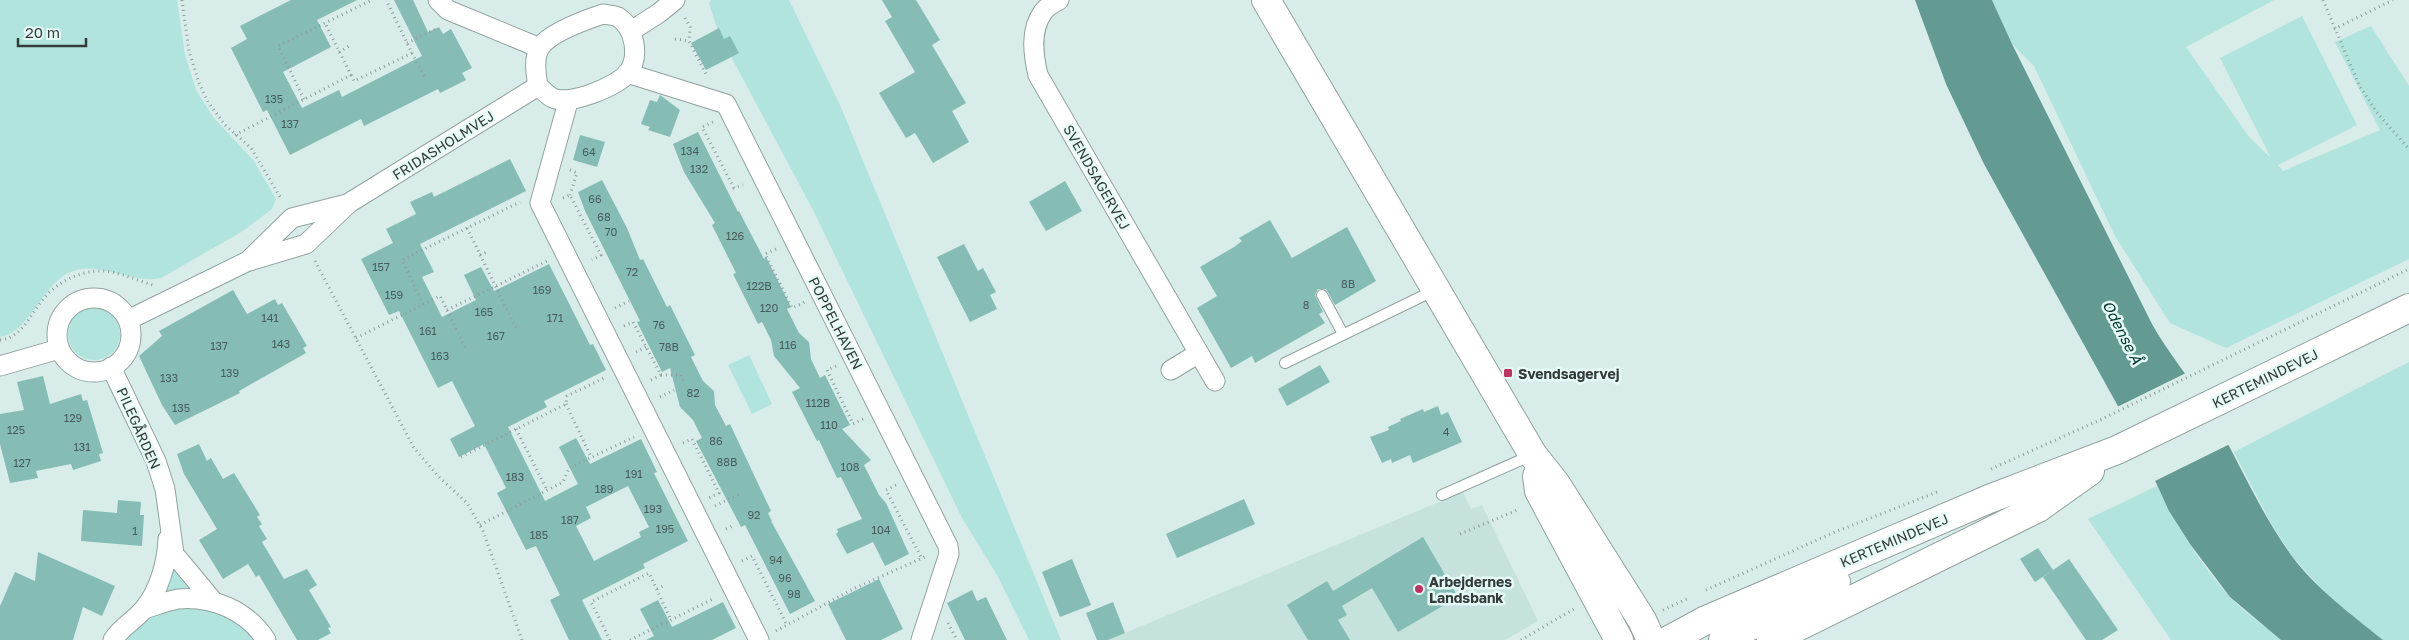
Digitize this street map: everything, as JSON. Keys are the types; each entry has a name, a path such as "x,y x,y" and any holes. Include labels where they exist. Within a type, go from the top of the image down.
{"main road":[{"path":"1266,0 1533,455 1556,484 1616,578 1642,620 1651,640"},
{"name":"KERTEMINDEVEJ","path":"1669,640 1706,620 1989,499 2122,448 2409,308"},
{"name":"KERTEMINDEVEJ","path":"1771,640 2038,508 2122,448"},
{"path":"1533,455 1539,491 1618,640"},
{"path":"1723,640 1869,566 1989,499"}],"street":[{"path":"438,0 448,10 540,48"},
{"path":"631,31 675,0"},
{"name":"SVENDSAGERVEJ","path":"1059,0 1043,11 1035,30 1033,54 1038,75 1215,381"},
{"path":"604,7 631,31 635,56 627,73 597,92 568,102 553,98 538,86 535,68 540,48 568,26 604,7"},
{"path":"627,73 725,108"},
{"name":"FRIDASHOLMVEJ","path":"128,320 246,262 306,244 348,203 538,86"},
{"path":"568,102 543,199 568,261 759,640"},
{"name":"POPPELHAVEN","path":"725,108 762,176 948,546"},
{"name":"FRIDASHOLMVEJ","path":"246,262 292,218 348,203"},
{"path":"86,298 99,298 111,302 121,309 128,320 130,342 127,352 112,367 100,371 87,371 76,367 66,359 60,348 57,336 58,323 69,308 86,298"},
{"path":"0,366 60,348"},
{"path":"1170,370 1199,353"},
{"name":"PILEGÅRDEN","path":"112,367 156,460 165,490 174,554 213,601"},
{"name":"PILEGÅRDEN","path":"112,640 120,629 144,609 161,578 168,555 169,520"},
{"path":"921,640 949,554 948,546"},
{"name":"PILEGÅRDEN","path":"144,609 177,599 213,601 240,613 261,632 266,640"}],"lane":[{"path":"1285,364 1436,290"},
{"path":"1322,295 1343,334"},
{"path":"1442,494 1533,455"}],"path":[{"path":"182,0 189,51 199,83 208,102 235,135 251,148 292,218"},
{"path":"304,100 278,46 372,0"},
{"path":"386,0 425,78"},
{"path":"675,0 690,27 689,41 725,108 702,127 734,188 762,176"},
{"path":"2323,0 2359,85 2378,114 2409,149"},
{"path":"2334,29 2393,0"},
{"path":"407,43 461,16"},
{"path":"325,23 354,81 412,53"},
{"path":"675,39 689,41"},
{"path":"339,52 349,46"},
{"path":"235,135 351,75"},
{"path":"423,304 402,260 467,228 543,199 570,194 601,255 568,261 495,286 446,310"},
{"path":"467,228 516,328"},
{"path":"794,240 765,254 792,308 821,295"},
{"path":"306,244 414,448 438,476 467,503 480,525 522,640"},
{"path":"480,255 487,252"},
{"path":"1983,472 2100,420 2409,269"},
{"path":"0,340 9,339 24,327 46,296 71,276 104,271 153,285 161,280"},
{"path":"356,338 440,296 466,349"},
{"path":"591,457 566,404 567,396 623,369"},
{"path":"661,375 681,375 685,384"},
{"path":"666,394 674,390"},
{"path":"460,457 566,404"},
{"path":"576,425 582,422"},
{"path":"480,525 564,482 570,468 652,428"},
{"path":"516,429 547,490"},
{"path":"912,476 886,490 922,559"},
{"path":"1704,591 1836,532 1940,490"},
{"path":"696,514 739,494"},
{"path":"1460,534 1544,500"},
{"path":"759,640 853,589 948,546"},
{"path":"724,570 752,556 787,626"},
{"path":"610,640 591,602 649,573 671,620"},
{"path":"657,589 663,586"},
{"path":"630,640 733,588"},
{"path":"1671,607 1696,595"},
{"path":"1520,640 1596,596"}],"shaded area":[{"path":"0,0 177,0 185,55 196,90 213,117 254,161 276,199 272,209 243,231 161,278 137,278 90,268 66,274 49,290 19,328 10,334 0,337"},
{"path":"711,0 789,0 840,105 1061,640 1029,640 997,575 962,518 813,210 719,34 709,3"},
{"path":"1992,0 2274,0 2186,47 2249,137 2271,158 2220,58 2302,16 2357,125 2278,165 2283,171 2380,130 2335,42 2371,26 2409,86 2409,259 2226,348 2170,323 2115,236 2034,66 2012,44"},
{"path":"94,308 104,310 112,316 118,324 120,334 118,344 112,352 104,358 94,360 84,358 76,352 70,344 68,334 70,324 76,316 84,310"},
{"path":"749,355 772,404 752,414 728,365"},
{"path":"2409,362 2409,640 2383,640 2328,596 2292,556 2272,525 2234,452"},
{"path":"2157,486 2189,544 2218,584 2241,608 2283,640 2171,640 2088,519"},
{"path":"1463,492 1471,509 1482,505 1538,621 1505,640 1108,640"},
{"path":"172,565 188,588 161,592"},
{"path":"182,606 205,609 223,615 239,625 256,640 122,640 135,627 149,618"}],"water":[{"name":"Odense Å","path":"1915,0 1992,0 2012,44 2152,324 2207,406 2268,519 2291,555 2311,579 2383,640 2281,640 2230,597 2190,544 2169,511 2135,437 1984,164 1946,84"}],"pier":[{"path":"2186,373 2208,402 2232,443 2153,482 2115,408"}],"building":[{"path":"291,0 357,0 317,20 331,47 283,72 302,108 339,90 342,97 422,56 394,0 413,0 428,32 439,27 443,34 451,29 472,68 462,73 466,80 440,93 438,89 364,126 361,119 290,155 267,110 263,112 231,48 247,39 240,26"},
{"path":"882,0 916,0 940,40 932,45 966,103 952,111 969,142 933,163 915,133 906,138 879,93 915,72 885,21 892,17"},
{"path":"719,28 724,39 730,36 739,53 706,70 691,43"},
{"path":"660,95 680,110 670,137 648,130 650,127 641,124 650,100 657,102"},
{"path":"698,132 738,212 764,259 766,257 791,307 787,309 799,333 809,342 811,359 820,378 825,375 850,425 842,429 871,460 864,465 879,495 886,503 909,554 885,566 873,542 847,554 836,534 838,532 837,529 862,519 841,477 837,478 819,440 817,441 792,392 800,388 774,356 771,340 762,322 758,324 733,274 736,273 712,225 715,223 684,172 673,144"},
{"path":"580,135 605,142 597,167 573,160"},
{"path":"510,159 526,191 420,244 434,272 422,277 442,317 476,300 464,275 481,267 494,291 549,264 590,345 593,344 606,370 544,401 547,407 508,427 545,501 578,484 559,447 576,438 590,464 641,439 657,472 654,473 688,541 643,564 645,568 582,600 602,640 569,640 550,600 560,595 536,546 526,550 497,493 506,488 484,444 459,457 450,439 475,426 452,381 438,388 399,311 389,315 361,259 393,243 386,229 416,214 410,202 432,192 434,197","holes":["628,486 649,527 639,532 641,537 594,561 576,526 591,518 586,507"]},
{"path":"602,180 627,228 640,260 643,259 667,307 670,305 695,355 691,357 703,381 714,391 715,405 726,426 730,424 771,511 768,513 771,521 815,601 790,614 745,525 741,527 696,441 702,438 693,420 680,407 670,368 662,372 637,322 640,321 585,211 578,192"},
{"path":"1065,181 1082,211 1046,231 1029,202"},
{"path":"1270,220 1292,258 1347,227 1376,281 1335,305 1326,289 1318,289 1315,295 1323,312 1319,314 1325,323 1255,363 1252,356 1231,368 1197,308 1217,296 1200,267 1234,247 1242,241 1239,238"},
{"path":"964,244 978,271 983,268 996,292 990,295 997,309 970,322 937,257"},
{"path":"233,290 247,314 275,299 278,305 282,303 307,346 303,348 306,353 239,391 240,393 175,425 162,405 139,356 162,336 159,331"},
{"path":"1320,365 1330,382 1287,406 1278,389"},
{"path":"43,376 50,404 81,394 83,401 87,400 103,453 99,454 101,461 73,470 71,464 36,471 38,478 10,483 0,444 0,414 24,410 17,382"},
{"path":"1438,406 1441,415 1448,412 1462,442 1413,463 1410,455 1392,463 1391,459 1382,463 1370,437 1389,430 1388,427 1401,421 1400,419 1423,409 1424,412"},
{"path":"199,444 207,461 211,458 223,479 234,473 260,515 257,517 262,524 259,526 267,539 262,542 284,579 307,569 317,585 309,590 331,627 328,628 331,633 318,640 297,640 259,575 256,577 248,564 223,579 199,540 217,529 184,474 177,454"},
{"path":"1244,499 1255,524 1177,558 1166,534"},
{"path":"118,500 141,502 140,515 144,515 142,546 81,541 83,510 117,513"},
{"path":"1423,537 1458,597 1398,632 1372,588 1342,606 1347,615 1338,620 1350,640 1308,640 1287,605 1327,581 1333,591"},
{"path":"2038,548 2053,570 2035,582 2020,559"},
{"path":"38,552 115,586 102,616 83,607 73,640 0,640 0,606 15,572 35,581"},
{"path":"1072,559 1091,605 1060,617 1042,572"},
{"path":"2069,559 2118,630 2102,640 2086,640 2043,577"},
{"path":"879,579 903,629 881,640 846,640 828,604"},
{"path":"972,590 977,601 986,597 1007,640 965,640 947,603"},
{"path":"658,600 672,627 723,602 736,628 712,640 646,640 654,636 640,609"},
{"path":"1113,602 1125,633 1108,640 1097,640 1086,613"}],"place":[{"name":"Svendsagervej","path":"1508,373"},
{"name":"Arbejdernes Landsbank","path":"1419,589"}]}
